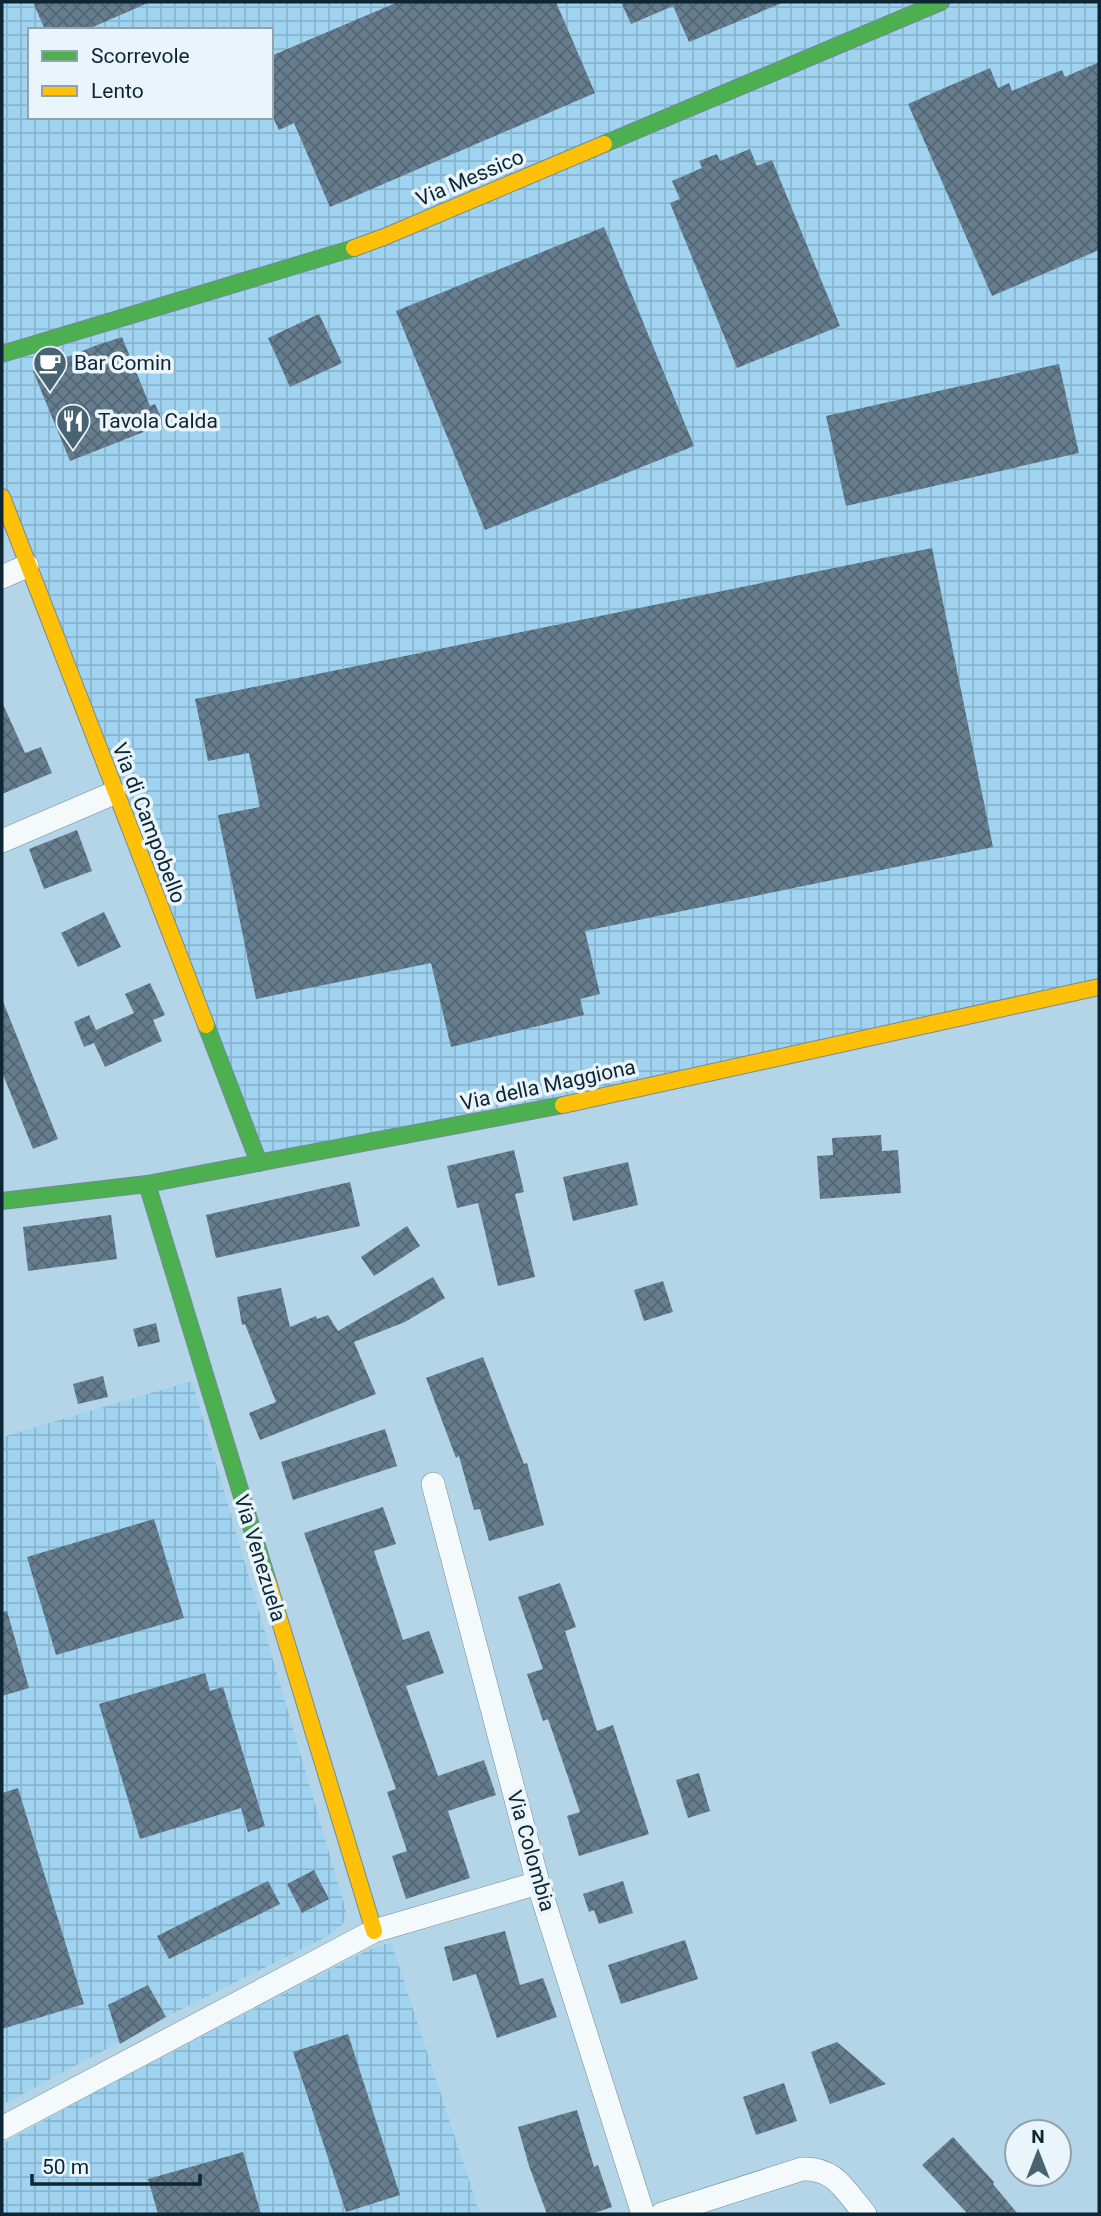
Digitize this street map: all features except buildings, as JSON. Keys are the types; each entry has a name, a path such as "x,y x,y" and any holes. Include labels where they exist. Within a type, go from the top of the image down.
{"street":[{"name":"Via Messico","path":"2,354 373,241 941,2"},
{"name":"Via di Campobello","path":"2,497 259,1163"},
{"path":"2,577 27,566"},
{"path":"2,841 114,793"},
{"name":"Via della Maggiona","path":"2,1201 147,1184 558,1106 1099,987"},
{"name":"Via Venezuela","path":"147,1184 374,1931"},
{"name":"Via Colombia","path":"433,1484 538,1883 643,2214"},
{"path":"2,2128 374,1931 538,1883"},
{"path":"662,2214 811,2168 834,2177 865,2214"}],"shaded area":[{"path":"2,2 1099,2 1099,987 259,1163 2,494"},
{"path":"192,1381 346,1911 343,1924 324,1938 166,2017 2,2105 2,1437"},
{"path":"391,1942 480,2214 2,2214 2,2144 88,2096 366,1951"}],"traffic: fast":[{"path":"604,144 941,2"},
{"path":"2,354 354,248"},
{"path":"206,1025 259,1163"},
{"path":"2,1201 147,1184 563,1105"},
{"path":"147,1184 268,1582"}],"traffic: slow":[{"path":"354,248 604,144"},
{"path":"2,497 206,1025"},
{"path":"563,1105 1099,987"},
{"path":"268,1582 374,1931"}],"place":[{"name":"Bar Comin","path":"50,393"},
{"name":"Tavola Calda","path":"73,451"}]}
